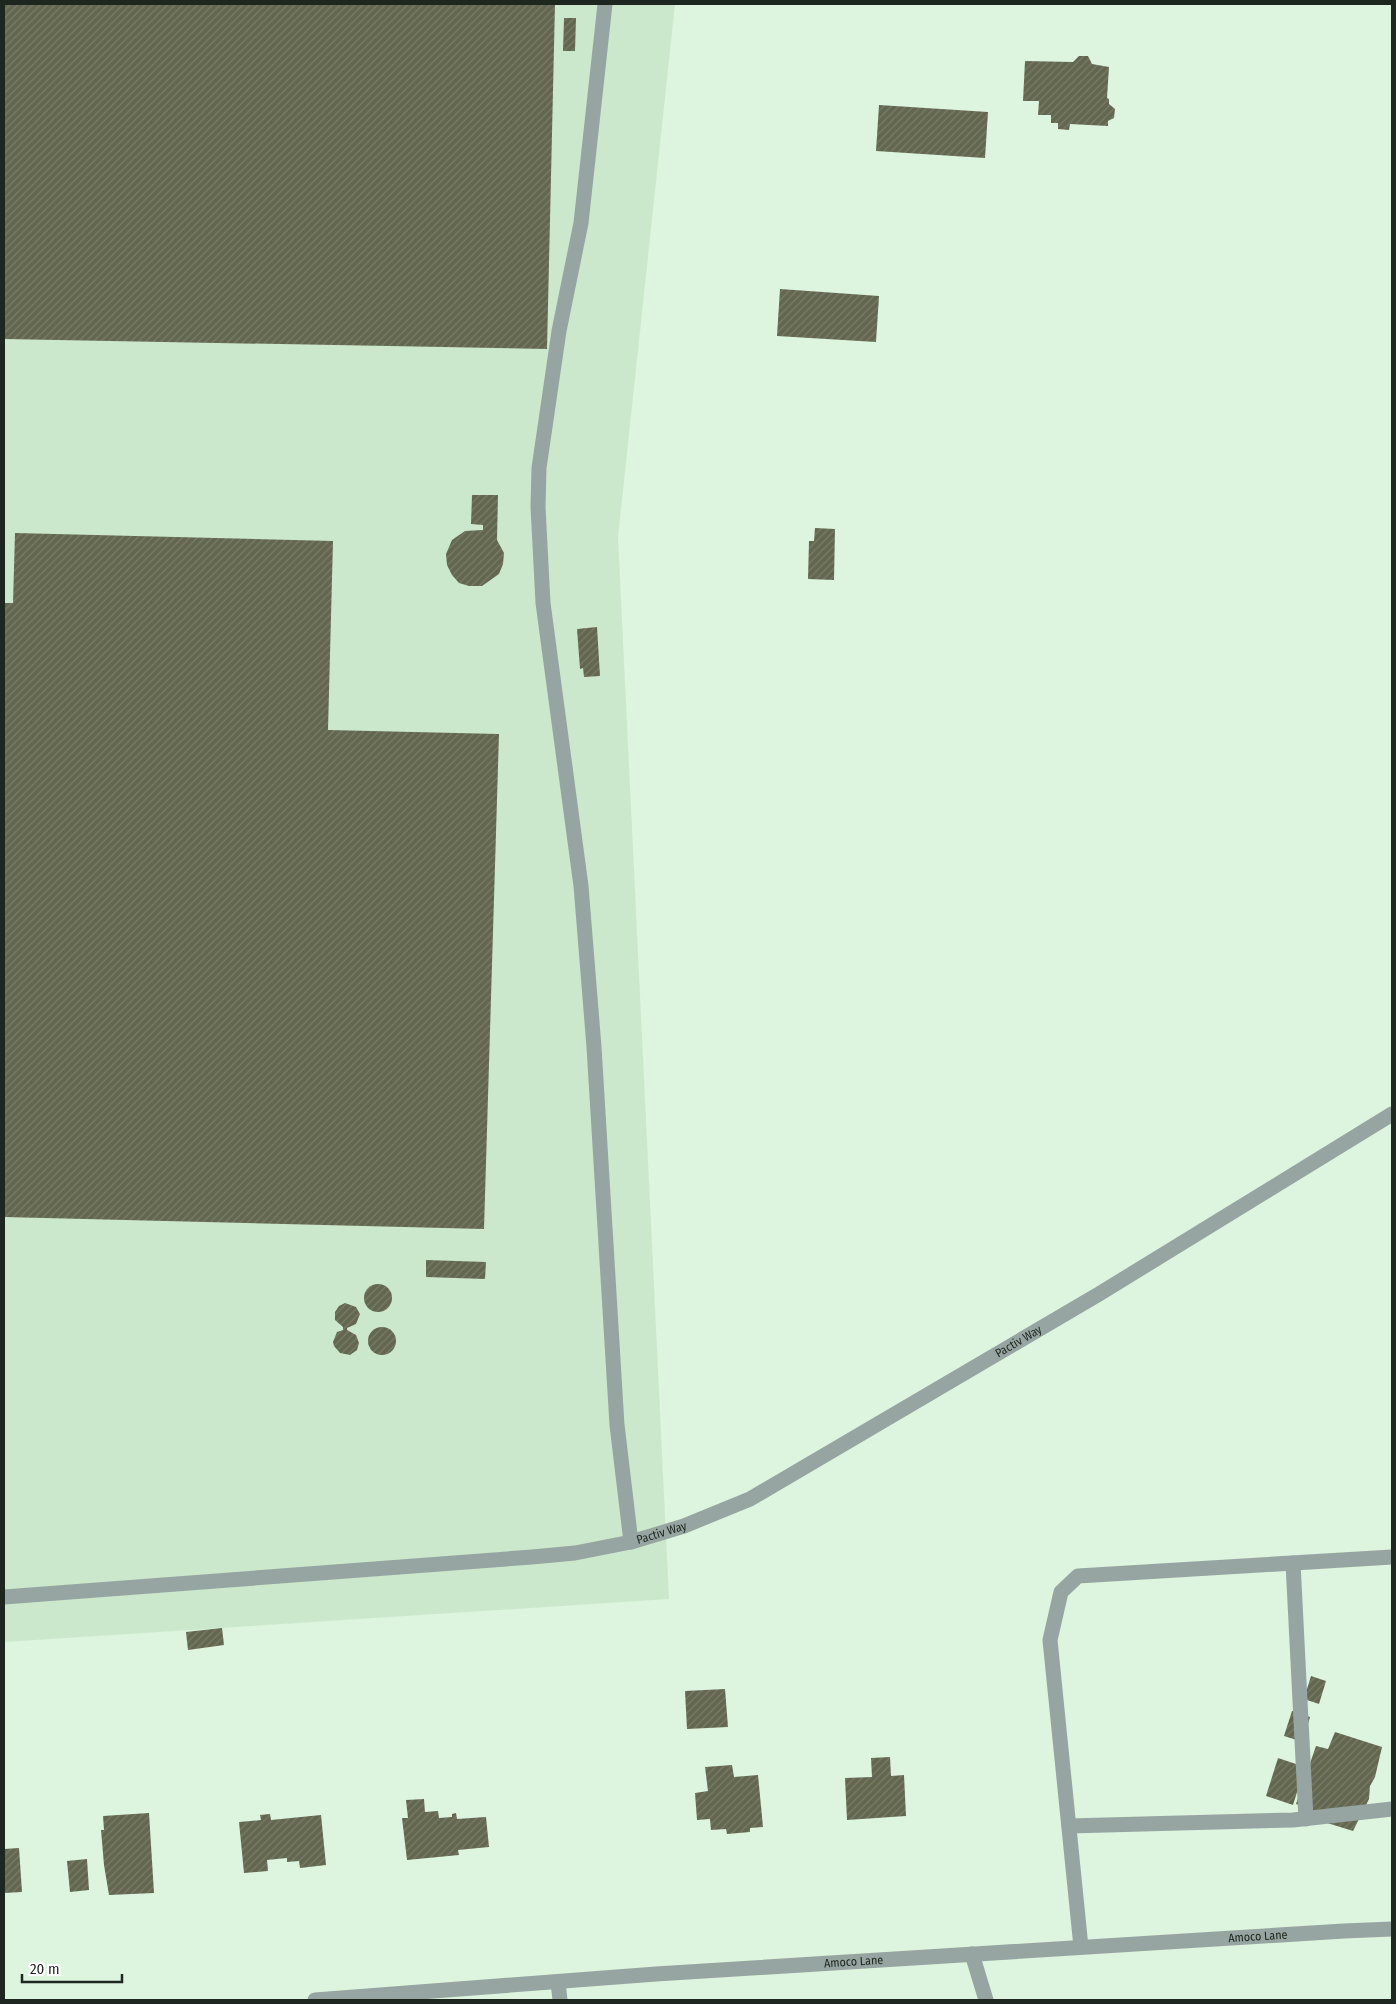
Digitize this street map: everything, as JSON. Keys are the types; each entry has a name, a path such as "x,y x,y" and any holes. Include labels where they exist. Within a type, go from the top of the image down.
{"street":[{"path":"605,4 582,223 558,341 539,468 538,507 543,603 582,886 617,1425 630,1542"},
{"name":"Pactiv Way","path":"4,1597 575,1553 630,1542 684,1526 750,1499 1099,1294 1392,1114"},
{"path":"1081,1948 1050,1640 1061,1592 1078,1576 1392,1557"},
{"path":"1293,1563 1306,1819"},
{"path":"1069,1826 1306,1819 1392,1809"},
{"name":"Amoco Lane","path":"315,2000 972,1954 1392,1929"},
{"path":"972,1954 986,2000"},
{"path":"558,1982 560,2000"}],"shaded area":[{"path":"4,4 675,4 618,537 669,1599 4,1642"}],"building":[{"path":"4,4 555,4 547,349 4,339"},
{"path":"564,18 576,18 575,51 563,51"},
{"path":"1079,56 1088,56 1092,64 1109,67 1107,98 1109,99 1109,104 1115,109 1114,118 1108,121 1108,126 1070,124 1069,130 1058,129 1058,123 1051,123 1051,115 1038,115 1039,101 1023,101 1025,61 1073,62"},
{"path":"879,105 988,112 985,158 876,151"},
{"path":"780,289 879,296 876,342 777,336"},
{"path":"472,495 498,495 497,540 504,553 503,564 499,574 482,586 469,586 459,583 447,565 446,554 452,540 465,531 483,530 483,525 471,524"},
{"path":"815,528 835,529 834,580 808,579 809,541 814,541"},
{"path":"15,533 333,541 328,730 499,734 484,1229 4,1217 4,603 13,603"},
{"path":"597,627 600,676 584,677 583,668 580,669 577,629"},
{"path":"426,1260 486,1262 485,1279 426,1277"},
{"path":"378,1284 388,1288 392,1298 388,1308 378,1312 368,1308 364,1298 368,1288"},
{"path":"345,1303 356,1307 360,1314 356,1324 347,1328 347,1330 356,1335 359,1343 357,1350 350,1355 340,1353 333,1342 337,1332 343,1330 343,1327 335,1320 335,1312 339,1306"},
{"path":"382,1327 392,1331 396,1341 392,1351 382,1355 372,1351 368,1341 372,1331"},
{"path":"222,1628 224,1645 188,1650 186,1632"},
{"path":"1311,1676 1326,1681 1319,1704 1304,1699"},
{"path":"725,1689 728,1727 687,1729 685,1691"},
{"path":"1292,1711 1310,1717 1303,1742 1284,1736"},
{"path":"1335,1732 1382,1747 1375,1777 1370,1786 1369,1799 1353,1831 1308,1817 1308,1808 1296,1804 1316,1746 1328,1749"},
{"path":"890,1757 891,1776 904,1775 906,1816 847,1820 845,1778 872,1777 871,1758"},
{"path":"1278,1758 1305,1767 1293,1805 1266,1796"},
{"path":"732,1765 734,1777 758,1775 763,1827 750,1828 750,1832 727,1834 726,1829 711,1830 710,1819 697,1820 695,1793 708,1791 705,1767"},
{"path":"424,1799 425,1812 438,1811 439,1818 452,1817 452,1814 456,1813 457,1819 486,1817 489,1847 458,1850 459,1855 407,1860 402,1818 408,1818 406,1800"},
{"path":"149,1813 154,1893 109,1895 101,1830 104,1830 103,1816"},
{"path":"270,1814 271,1820 321,1815 326,1865 300,1868 299,1861 287,1862 287,1858 267,1860 268,1871 244,1873 239,1822 261,1820 260,1815"},
{"path":"19,1848 22,1892 4,1893 4,1849"},
{"path":"87,1859 89,1890 70,1892 67,1861"}]}
